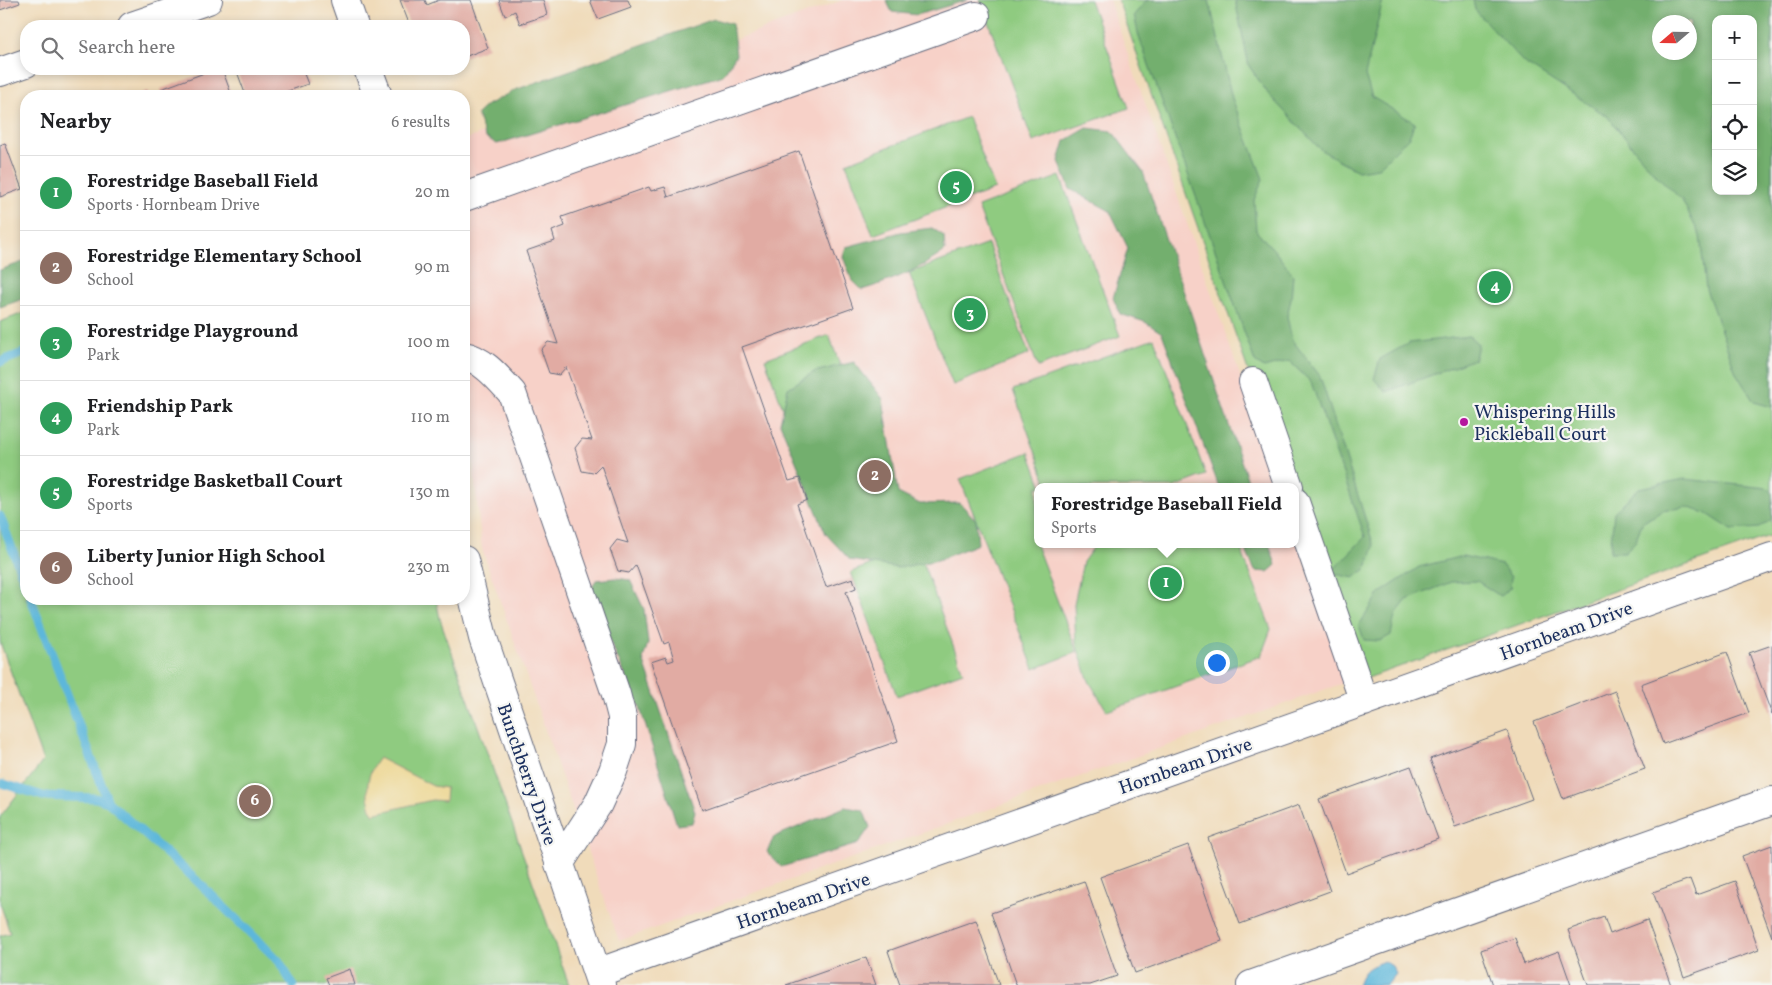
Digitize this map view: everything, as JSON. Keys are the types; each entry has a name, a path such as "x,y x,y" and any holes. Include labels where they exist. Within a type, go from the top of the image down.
{"street":[{"path":"150,20 208,0"},
{"path":"345,0 352,20"},
{"path":"470,195 976,16"},
{"path":"0,72 20,65"},
{"path":"370,75 376,90"},
{"path":"470,357 495,374 512,393 616,694 622,717 622,744 613,771 598,804 559,864"},
{"path":"1253,382 1288,483"},
{"path":"1299,514 1364,702"},
{"name":"Hornbeam Drive","path":"599,979 1364,702 1772,557"},
{"name":"Bunchberry Drive","path":"470,585 483,638 599,979"},
{"path":"1251,985 1772,800"}],"shaded area":[{"path":"843,0 1109,0 1278,483 1034,483 1034,548 1299,548 1299,545 1346,682 619,941 482,549 470,436 470,138"}],"green space":[{"path":"886,0 968,0 917,15 892,12"},
{"path":"980,0 1090,0 1129,108 1033,142"},
{"path":"1118,0 1772,0 1772,535 1362,680 1299,513 1299,483 1288,483"},
{"path":"1147,0 1209,0 1232,98 1263,179 1254,200 1256,231 1274,250 1293,275 1287,316 1292,340 1320,376 1374,546 1367,568 1354,578 1330,573 1365,537 1311,382 1289,361 1264,368 1255,362 1139,37 1134,15"},
{"path":"1235,0 1383,0 1365,75 1372,97 1415,123 1409,137 1378,168 1358,171 1321,150 1269,95 1249,66"},
{"path":"1473,0 1772,0 1772,407 1754,402 1736,373 1706,289 1700,236 1682,200 1655,174 1607,116 1523,62 1475,10"},
{"path":"714,19 732,24 736,55 723,75 497,144 485,137 477,114 487,105 515,90"},
{"path":"968,117 995,189 873,235 846,163"},
{"path":"1087,128 1112,131 1143,172 1249,483 1218,483 1162,333 1145,322 1120,314 1113,298 1128,248 1110,211 1070,189 1059,161 1065,141"},
{"path":"1060,176 1120,336 1038,367 978,207"},
{"path":"932,228 944,236 945,251 936,257 905,274 862,290 852,280 843,257 846,247 901,232"},
{"path":"988,244 1029,354 953,385 909,273"},
{"path":"20,263 20,300 0,307 0,270"},
{"path":"20,314 20,605 437,605 440,619 569,985 0,985 0,936 10,933 0,903 0,817 43,761 0,642 0,322"},
{"path":"829,335 890,503 826,526 765,359"},
{"path":"1469,336 1478,344 1475,359 1386,392 1374,379 1380,359 1409,343"},
{"path":"1154,338 1206,475 1185,483 1047,483 1013,390"},
{"path":"854,362 883,399 898,493 920,504 960,503 976,520 978,544 938,560 898,568 850,560 826,534 780,423 788,388 814,372"},
{"path":"1029,452 1041,483 1034,483 1034,533 1032,534 1034,548 1037,548 1077,652 1034,669 960,479"},
{"path":"1685,479 1767,488 1772,491 1772,519 1759,528 1732,530 1706,513 1686,507 1662,511 1642,523 1635,542 1625,552 1610,552 1614,512 1639,488"},
{"path":"917,547 963,672 897,696 851,572"},
{"path":"1093,548 1241,548 1271,629 1261,656 1107,711 1089,681 1076,644 1074,604 1083,562"},
{"path":"1245,548 1270,548 1276,565 1268,572 1255,571"},
{"path":"1463,556 1502,565 1511,577 1510,588 1500,596 1477,581 1451,582 1407,600 1395,615 1391,635 1380,641 1364,640 1359,625 1380,593 1419,567"},
{"path":"615,578 630,580 644,609 648,643 643,659 695,812 692,823 677,825 640,708 607,635 591,590 596,580"},
{"path":"845,807 863,810 870,827 858,844 781,867 767,852 774,837"}],"sand":[{"path":"379,758 433,786 446,788 445,801 432,800 373,814 370,807 368,785 371,771"}],"water":[{"path":"1384,961 1392,966 1396,974 1387,985 1358,985 1367,969"}],"building":[{"path":"0,0 19,0 20,3 0,10"},
{"path":"400,0 425,0 427,5 439,0 471,0 488,48 470,55 470,20 408,20"},
{"path":"499,0 543,0 547,15 520,24 515,11 505,16"},
{"path":"590,0 628,0 631,7 598,19"},
{"path":"199,75 224,75 230,90 161,90"},
{"path":"238,75 304,75 308,84 291,90 244,90"},
{"path":"5,143 20,184 20,190 0,197 0,145"},
{"path":"799,151 853,308 742,347 789,481 800,478 807,500 797,504 826,587 853,578 856,588 846,592 898,741 702,810 651,662 666,657 668,662 674,660 669,642 664,644 636,565 629,573 618,571 610,549 617,540 628,543 601,465 593,473 582,471 575,448 582,439 592,440 566,367 559,375 549,373 541,350 548,342 558,344 526,251 555,241 552,231 565,226 562,217 649,187 651,191 665,187 668,197"},
{"path":"1772,645 1772,715 1749,653"},
{"path":"1727,652 1749,713 1663,744 1641,684"},
{"path":"1615,691 1645,769 1563,799 1534,722"},
{"path":"1507,731 1532,799 1455,827 1430,759"},
{"path":"1411,766 1438,839 1346,873 1319,799"},
{"path":"1299,805 1330,891 1240,924 1208,838"},
{"path":"1188,845 1222,941 1135,973 1100,877"},
{"path":"1772,845 1772,937 1742,856"},
{"path":"1690,879 1696,895 1735,881 1759,950 1684,977 1653,892"},
{"path":"1084,881 1117,976 1090,985 1016,985 991,913"},
{"path":"1604,917 1610,934 1647,920 1671,985 1588,985 1568,930"},
{"path":"976,920 999,985 900,985 888,951"},
{"path":"1515,938 1524,964 1559,951 1571,985 1493,985 1481,950"},
{"path":"866,957 876,985 786,985"},
{"path":"350,969 355,985 329,985 326,978"}],"waterway":[{"path":"0,362 20,354"},
{"path":"0,516 20,570"},
{"path":"33,605 108,802"},
{"path":"4,784 43,796 96,798 108,802 195,879 279,961 293,985"}],"place":[{"name":"Forestridge Basketball Court","path":"956,187"},
{"name":"Friendship Park","path":"1495,287"},
{"name":"Forestridge Playground","path":"970,314"},
{"name":"Whispering Hills Pickleball Court","path":"1464,422"},
{"name":"Forestridge Elementary School","path":"875,476"},
{"name":"Forestridge Baseball Field","path":"1166,583"},
{"name":"Liberty Junior High School","path":"255,801"}]}
